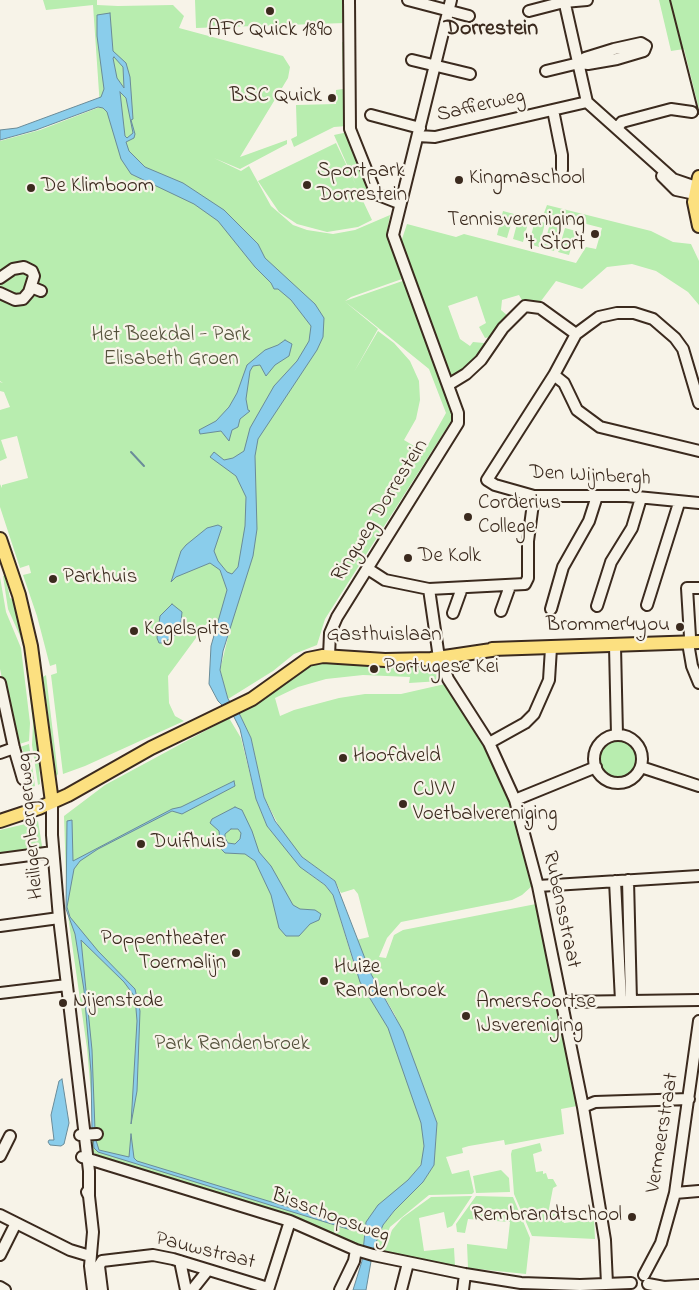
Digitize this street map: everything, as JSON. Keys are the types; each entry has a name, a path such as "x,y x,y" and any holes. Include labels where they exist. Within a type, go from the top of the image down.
{"main road":[{"path":"698,188 699,226"},
{"name":"Heiligenbergerweg","path":"0,539 19,595 31,646 52,802"},
{"name":"Gasthuislaan","path":"0,821 52,802 230,708 296,658 308,653 440,655 498,649 694,642"}],"street":[{"path":"349,0 350,129 376,194 399,203"},
{"path":"408,0 450,5 469,16"},
{"path":"529,10 565,1 587,0"},
{"path":"565,1 587,102 673,179 698,188"},
{"name":"Ringweg Dorrestein","path":"329,653 330,633 337,617 458,423 458,413 394,239 393,228 450,5"},
{"path":"546,71 579,63 588,64 617,59 644,51 646,46 641,42 585,58 579,63"},
{"path":"412,60 470,74"},
{"name":"Saffierweg","path":"371,115 435,137 587,102"},
{"path":"617,128 622,122 670,109 692,112"},
{"name":"Saffierweg","path":"552,110 562,155 562,170"},
{"path":"0,278 13,269 27,267 34,276 27,296 20,300 0,292"},
{"path":"31,287 41,291"},
{"path":"448,385 466,374 481,360 503,328 525,306 540,308 576,334"},
{"path":"699,403 683,350 675,338 653,319 634,313 617,313 599,317 576,334 554,375 564,383 577,410 600,427 699,451"},
{"name":"Den Wijnbergh","path":"554,375 487,480 495,485 534,496 597,496 699,503"},
{"path":"368,569 385,580 429,589 525,584 528,578 528,541 534,496"},
{"path":"551,609 564,567 589,521 597,496"},
{"path":"597,606 610,567 632,528 641,498"},
{"path":"647,605 679,503"},
{"path":"501,611 510,586"},
{"path":"453,613 462,588"},
{"path":"699,588 687,588 690,637 694,642 692,666 699,683"},
{"name":"Rubensstraat","path":"429,589 440,655 448,679 489,743 515,800 538,886 582,1107 605,1240 607,1284"},
{"path":"615,646 617,735"},
{"path":"489,743 525,723 534,714 549,680 551,648"},
{"name":"Heiligenbergerweg","path":"1,689 23,780"},
{"path":"617,735 632,739 637,745 642,759 641,767 632,778 618,783 605,778 596,767 595,753 598,746 610,737 617,735"},
{"path":"0,753 14,748"},
{"path":"515,800 596,767"},
{"path":"641,767 699,786"},
{"name":"Heiligenbergerweg","path":"52,802 53,852 59,918 81,1114 88,1134 85,1158 86,1188 89,1196 93,1232 90,1256 93,1290"},
{"path":"0,859 53,852"},
{"path":"538,886 699,876"},
{"path":"626,1001 628,880"},
{"path":"616,881 626,1001"},
{"path":"0,926 59,918"},
{"path":"0,993 67,985"},
{"path":"561,1002 699,1000"},
{"name":"Vermeerstraat","path":"646,1283 661,1243 675,1193 699,1021"},
{"path":"582,1107 595,1102 689,1099"},
{"path":"0,1156 10,1136"},
{"name":"Bisschopsweg","path":"85,1158 290,1221 364,1253 521,1286 580,1287 607,1284 633,1286"},
{"path":"675,1193 699,1191"},
{"path":"0,1216 70,1250 90,1256"},
{"path":"268,1289 290,1221"},
{"path":"0,1255 16,1223"},
{"path":"340,1290 354,1261 364,1253"},
{"name":"Pauwstraat","path":"102,1290 99,1268 102,1261 153,1255 180,1261 268,1289"},
{"path":"180,1261 186,1290"},
{"path":"401,1290 408,1263"},
{"path":"192,1290 208,1270"},
{"path":"463,1290 465,1274"},
{"path":"633,1286 634,1276 646,1283 664,1287 698,1287"},
{"path":"0,1286 5,1290"}],"green space":[{"name":"Het Beekdal - Park Elisabeth Groen","path":"43,0 97,0 97,5 118,6 173,5 184,16 179,28 283,56 290,67 288,78 240,157 287,140 287,144 240,169 214,158 241,171 249,166 271,206 293,225 307,230 333,234 355,230 390,215 387,232 402,279 351,297 345,301 414,277 401,242 407,224 456,237 464,234 576,263 586,247 596,249 602,228 544,213 547,205 651,231 673,242 691,244 699,261 699,305 688,292 656,271 632,264 607,267 582,289 556,281 538,305 524,304 519,295 502,300 501,310 508,316 490,337 485,338 479,327 486,323 477,296 448,306 460,339 470,346 473,342 484,343 487,347 480,359 442,386 453,418 325,619 317,645 294,654 273,671 228,699 220,670 230,629 207,623 168,676 169,703 175,716 184,721 63,774 51,675 57,673 56,664 50,666 37,616 23,575 31,573 29,565 20,568 0,507 0,484 2,488 2,485 28,478 17,436 1,440 7,458 0,461 0,410 10,407 4,392 0,391 0,382 3,383 0,381 0,141 40,130 100,107 93,5 46,10","holes":["344,301 429,369 446,413 424,452 404,440 416,419 420,400 419,381 410,361 394,343 378,331 354,372 378,329"]},
{"name":"AFC Quick 1890","path":"195,0 348,0 345,23 196,28"},
{"path":"659,0 699,0 699,109 684,49 671,51"},
{"path":"342,42 345,42 347,126 334,127 294,147 291,139 297,136 296,105 336,104 336,90 343,89"},
{"name":"Sportpark Dorrestein","path":"348,132 373,197 363,201 372,220 358,227 327,232 297,224 279,212 258,181 336,143 356,185 334,135"},
{"path":"503,211 514,214 507,238 497,235"},
{"path":"519,216 529,219 523,242 513,239"},
{"path":"535,220 545,223 539,247 529,244"},
{"path":"550,224 560,227 554,251 543,248"},
{"path":"565,228 576,231 569,255 558,252"},
{"path":"5,575 10,598 14,600 27,648 38,749 40,784 38,785 32,745 33,724 25,653 8,609 3,576"},
{"path":"0,577 6,612 21,648 30,723 29,741 16,745 0,669"},
{"path":"339,662 438,663 441,668 441,681 409,683 410,677 363,675 326,679 298,687 275,698 280,716 294,710 339,698 365,694 401,694 445,684 483,743 510,798 532,886 522,895 512,900 401,922 387,938 379,957 386,958 394,935 403,930 536,904 577,1106 561,1109 564,1134 505,1145 504,1140 469,1146 462,1148 463,1153 446,1157 452,1174 469,1170 474,1192 472,1194 429,1195 390,1227 380,1252 373,1250 383,1225 423,1182 434,1165 437,1123 395,1015 371,974 356,940 369,937 358,894 354,889 341,893 335,881 302,857 283,834 264,797 251,738 240,715 237,713 272,694 299,670 312,665"},
{"path":"46,675 58,774 56,776 43,677"},
{"name":"Park Randenbroek","path":"229,718 241,738 256,799 267,826 308,873 325,885 333,895 355,968 391,1028 430,1145 426,1158 364,1237 365,1247 351,1243 308,1222 97,1161 97,1155 92,1151 90,1138 93,1137 96,1151 87,1048 67,909 64,816 105,785"},
{"path":"615,738 623,738 635,744 641,760 635,776 623,782 615,782 603,776 597,764 597,756 603,744"},
{"path":"29,744 35,786 27,789 24,781 31,777 22,748 17,748"},
{"path":"38,821 43,852 0,857 0,830"},
{"path":"540,1143 542,1151 533,1154 536,1172 543,1171 543,1174 546,1173 548,1179 553,1179 557,1186 553,1188 548,1214 561,1212 564,1223 594,1219 595,1239 532,1236 514,1194 511,1154 512,1150"},
{"path":"501,1170 509,1178 510,1192 476,1193 473,1176"},
{"path":"472,1196 452,1226 447,1228 444,1212 419,1218 424,1251 454,1248 455,1266 384,1251 392,1230 402,1218 431,1197"},
{"path":"476,1196 513,1197 530,1238 526,1274 468,1268 467,1244 507,1249 510,1222 468,1219 465,1233 457,1232 456,1224"}],"water":[{"path":"110,13 113,51 126,63 130,77 133,119 131,120 135,134 134,138 126,142 129,151 145,167 183,183 224,210 258,244 265,258 315,304 324,318 323,337 317,350 258,439 255,456 257,529 253,556 223,651 220,670 228,699 240,715 251,738 264,797 275,821 302,857 335,881 371,974 403,1031 437,1123 434,1165 423,1182 383,1225 373,1250 366,1290 353,1290 362,1261 366,1222 378,1205 408,1180 421,1165 424,1146 421,1123 388,1028 360,982 333,895 325,885 300,867 267,826 256,799 240,729 234,717 218,701 209,684 211,646 227,590 220,570 210,563 176,577 171,582 181,551 207,528 218,525 222,527 214,551 218,561 227,572 232,574 238,567 245,526 246,497 236,476 210,457 214,452 224,460 233,458 244,451 250,428 274,386 297,361 309,341 311,326 291,300 278,289 274,289 218,221 194,204 131,174 121,159 107,112 103,108 98,107 36,130 0,140 0,130 17,128 101,97 104,89 97,36 97,15","holes":["114,57 123,67 124,88 117,78","120,92 126,98 133,133 127,138 125,136"]},
{"path":"285,340 292,344 289,356 275,365 266,376 260,365 253,366 250,371 246,399 248,410 250,411 240,419 238,427 232,430 229,441 221,431 200,434 199,430 216,421 229,407 237,393 247,365 265,350"},
{"path":"172,604 182,612 180,632 163,643 159,643 157,638 160,616"},
{"path":"234,781 235,786 182,814 172,811 98,849 80,861 74,869 67,907 70,917 98,951 135,989 140,1011 137,1091 131,1124 137,1021 135,997 124,982 81,940 92,1050 95,1130 92,1131 91,1072 84,990 75,934 66,909 67,821 72,820 73,861 172,809 181,807"},
{"path":"235,807 242,810 259,852 271,866 293,905 300,909 315,910 321,914 319,920 310,924 299,936 286,936 279,928 271,895 255,861 245,854 225,853 221,849 219,831 210,823 212,819","holes":["231,829 238,829 241,833 240,839 235,844 228,843 225,834"]},
{"path":"62,1079 69,1123 64,1144 61,1146 50,1145 49,1140 54,1140 51,1115 59,1081"},
{"path":"131,1134 134,1158 137,1161 347,1225 351,1230 98,1152 94,1148 93,1137 95,1137 99,1150 129,1157"}],"waterway":[{"path":"131,452 144,466"}],"railway":[{"path":"670,0 699,114"}],"place":[{"name":"AFC Quick 1890","path":"270,11"},
{"name":"BSC Quick","path":"332,98"},
{"name":"Kingmaschool","path":"459,180"},
{"name":"Sportpark Dorrestein","path":"307,185"},
{"name":"De Klimboom","path":"31,188"},
{"name":"Tennisvereniging 't Stort","path":"595,234"},
{"name":"Corderius College","path":"468,517"},
{"name":"De Kolk","path":"408,558"},
{"name":"Parkhuis","path":"53,579"},
{"name":"Brommer4you","path":"680,627"},
{"name":"Kegelspits","path":"134,631"},
{"name":"Portugese Kei","path":"374,669"},
{"name":"Hoofdveld","path":"343,758"},
{"name":"CJVV Voetbalvereniging","path":"403,804"},
{"name":"Duifhuis","path":"141,844"},
{"name":"Poppentheater Toermalijn","path":"236,953"},
{"name":"Huize Randenbroek","path":"324,981"},
{"name":"Nijenstede","path":"63,1003"},
{"name":"Amersfoortse IJsvereniging","path":"466,1016"},
{"name":"Rembrandtschool","path":"632,1217"}],"district":[{"name":"Dorrestein","path":"491,30"}]}
